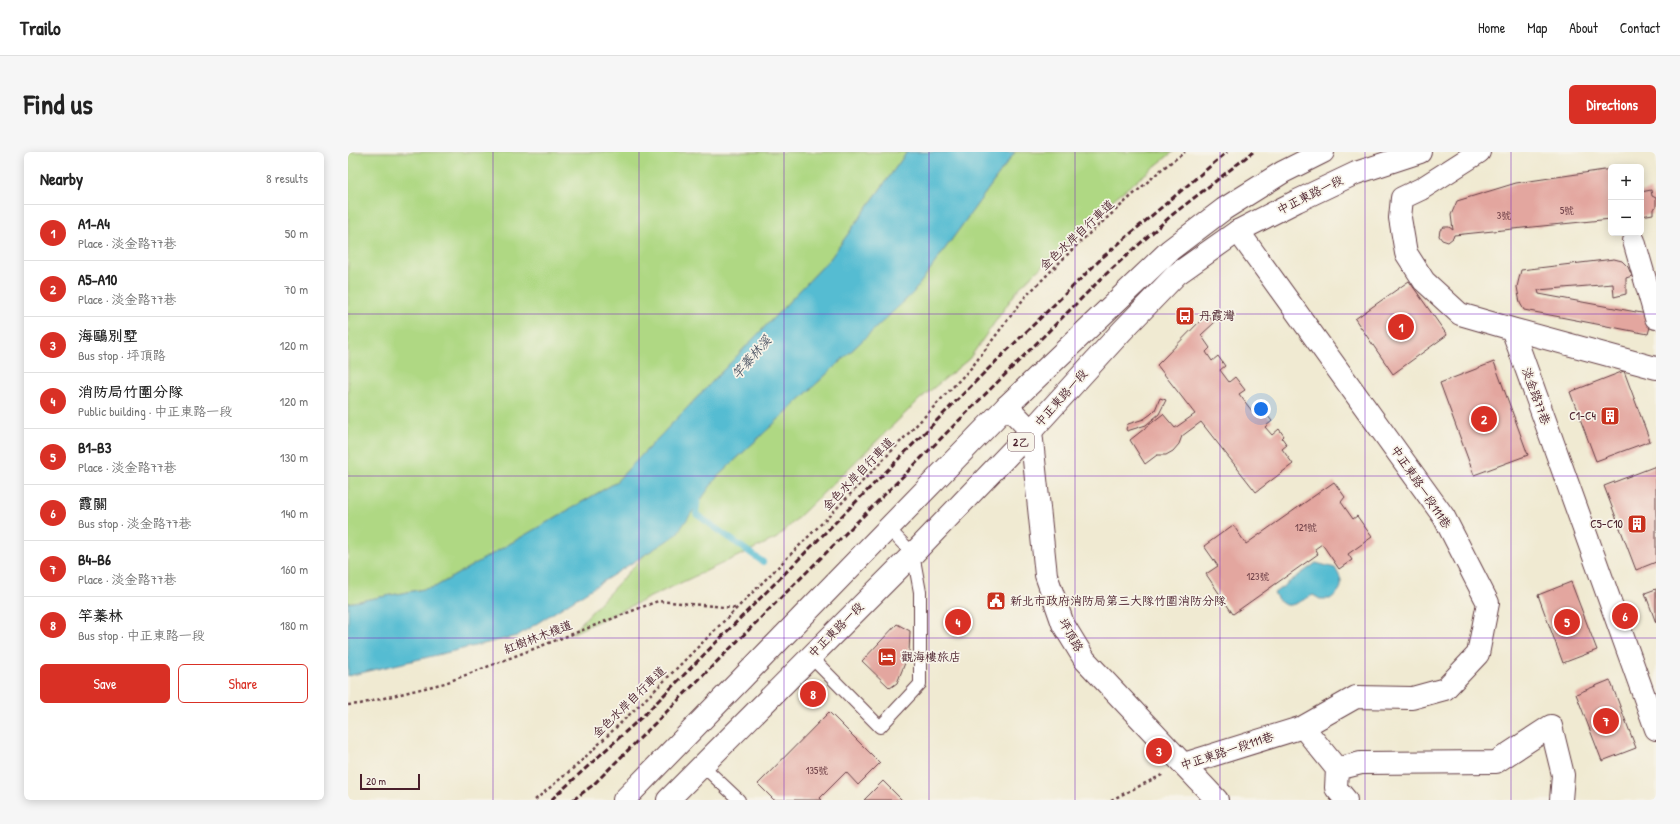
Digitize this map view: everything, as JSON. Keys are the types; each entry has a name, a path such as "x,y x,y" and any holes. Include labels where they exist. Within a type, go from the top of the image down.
{"street":[{"path":"624,800 1007,406 1170,250 1224,209 1283,172 1323,152"},
{"name":"中正東路一段","path":"668,800 913,554 1031,431 1122,331 1178,274 1238,231 1356,173 1420,152"},
{"path":"1479,152 1421,189 1402,198 1400,218 1406,253 1424,281 1460,314 1656,368"},
{"name":"中正東路一段111巷","path":"1184,764 1303,727 1356,697 1412,698 1445,689 1478,654 1488,603 1444,517 1238,231"},
{"path":"1634,241 1656,318"},
{"name":"淡金路77巷","path":"1512,328 1656,730"},
{"path":"1007,406 1031,431"},
{"name":"坪頂路","path":"1031,431 1046,575 1063,624 1085,660 1217,800"},
{"path":"1337,769 1360,763 1496,762 1551,726 1563,775 1561,800"},
{"path":"1303,727 1337,769 1336,788 1346,800"}],"lane":[{"path":"810,656 880,727 920,684 920,592 913,554 888,528"},
{"path":"702,766 739,800"}],"path":[{"name":"金色水岸自行車道","path":"535,800 577,765 650,695 735,608 835,510 972,367 1025,297 1081,241 1162,169 1185,152"},
{"name":"紅樹林木棧道","path":"348,705 360,704 445,683 658,601 735,608"},
{"name":"中正東路一段111巷","path":"1111,800 1184,764"}],"green space":[{"path":"348,152 907,152 830,259 615,483 435,587 348,603"},
{"path":"1015,152 1173,152 1116,197 1019,288 969,359 920,399 777,538 571,634 717,477 913,293"}],"water":[{"path":"907,152 1015,152 913,293 717,477 676,535 517,636 348,676 348,603 435,587 615,483 830,259"},
{"path":"1316,563 1335,568 1341,582 1338,592 1330,599 1320,599 1313,595 1291,605 1282,603 1274,593"}],"building":[{"path":"1608,169 1608,219 1454,235 1448,242 1442,240 1439,236 1440,230 1444,227 1449,227 1453,230 1451,215 1457,201 1516,183"},
{"path":"1651,190 1652,196 1656,198 1656,207 1653,209 1653,214 1644,216 1644,191"},
{"path":"1614,259 1622,261 1628,267 1632,276 1626,278 1626,294 1614,297 1613,284 1538,290 1539,294 1647,314 1650,327 1648,334 1524,310 1520,303 1517,287 1521,270"},
{"path":"1409,281 1447,335 1393,374 1355,319"},
{"path":"1207,314 1214,323 1201,335 1210,348 1206,352 1212,361 1218,356 1225,366 1220,370 1229,382 1235,377 1245,390 1239,394 1255,415 1260,412 1264,416 1266,414 1272,421 1265,427 1272,435 1279,429 1284,436 1282,438 1287,445 1282,449 1293,464 1256,492 1201,422 1182,436 1179,444 1173,451 1166,455 1157,455 1145,464 1130,440 1163,414 1175,428 1195,414 1157,365"},
{"path":"1494,362 1528,455 1474,475 1440,383"},
{"name":"C1-C4","path":"1624,371 1650,441 1596,461 1570,392"},
{"path":"1160,398 1166,400 1159,414 1146,425 1127,431 1126,429 1128,424 1144,419 1155,410"},
{"name":"C5-C10","path":"1656,466 1656,562 1636,570 1604,486"},
{"path":"1334,482 1345,497 1341,502 1353,519 1357,516 1372,537 1348,554 1352,560 1339,569 1322,544 1315,549 1318,554 1233,614 1206,574 1218,566 1204,546 1233,525 1246,544"},
{"path":"1571,582 1597,650 1563,663 1538,595"},
{"path":"1656,589 1656,623 1645,593"},
{"name":"觀海樓旅店","path":"897,624 910,631 909,653 897,683 890,688 862,661"},
{"path":"1610,680 1636,748 1602,761 1576,694"},
{"path":"829,712 880,763 858,785 846,772 820,798 822,800 774,800 758,784"},
{"path":"883,781 902,800 864,800"}],"waterway":[{"name":"竿蓁林溪","path":"698,498 696,514 763,562"}],"railway":[{"path":"551,800 644,715 982,375 1104,256 1227,152"},
{"path":"573,800 593,785 1105,275 1172,215 1253,152"}],"place":[{"name":"丹霞灣","path":"1185,316"},
{"name":"A1-A4","path":"1401,327"},
{"name":"C1-C4","path":"1610,416"},
{"name":"A5-A10","path":"1484,419"},
{"name":"C5-C10","path":"1637,524"},
{"name":"新北市政府消防局第三大隊竹圍消防分隊","path":"996,601"},
{"name":"霞關","path":"1625,616"},
{"name":"消防局竹圍分隊","path":"958,622"},
{"name":"B1-B3","path":"1567,622"},
{"name":"觀海樓旅店","path":"887,657"},
{"name":"竿蓁林","path":"813,694"},
{"name":"B4-B6","path":"1606,721"},
{"name":"海鷗別墅","path":"1159,751"}]}
